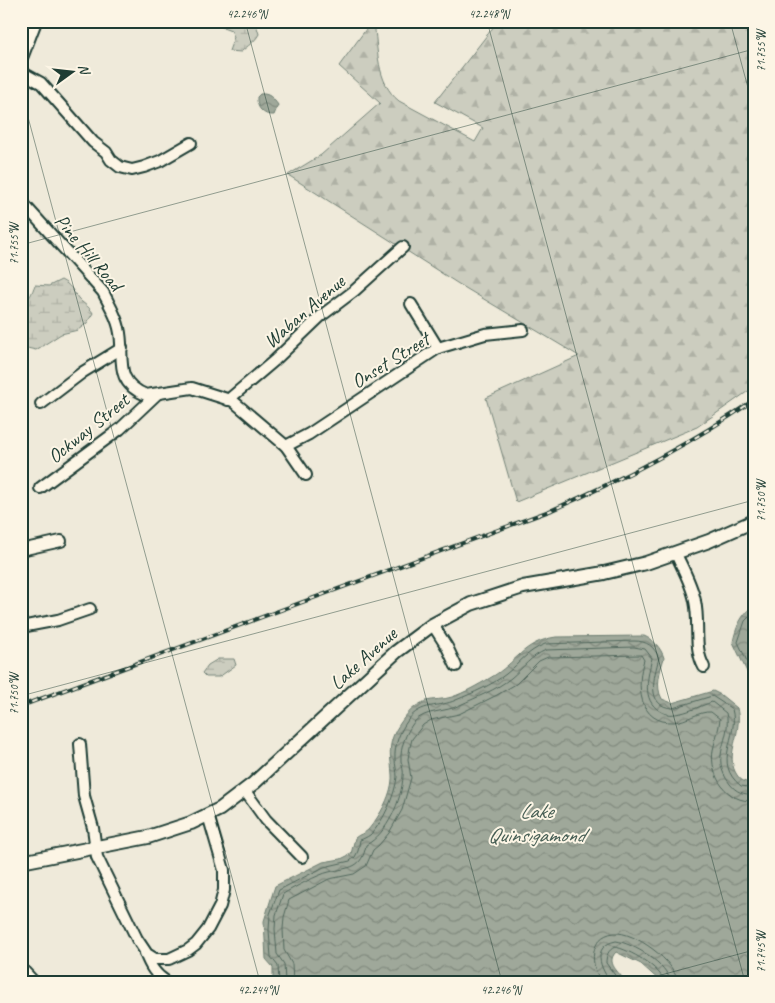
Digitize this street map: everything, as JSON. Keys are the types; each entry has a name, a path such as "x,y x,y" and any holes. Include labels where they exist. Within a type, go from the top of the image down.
{"highway":[{"path":"21,55 34,21"}],"main road":[{"name":"Lake Avenue","path":"21,862 148,837 182,826 226,805 245,791 379,666 414,637 471,604 514,589 617,570 676,554 717,538 754,520"}],"street":[{"path":"21,72 41,83 93,142 120,167 132,170 144,167 160,161 191,143"},
{"name":"Pine Hill Road","path":"21,201 103,292 116,317 122,348 121,369 128,382 146,395 192,388 228,400 242,408 286,446 306,475"},
{"name":"Waban Avenue","path":"228,400 268,366 321,316 354,291 403,247"},
{"path":"411,304 438,348"},
{"name":"Onset Street","path":"286,446 309,434 438,348 485,334 523,330"},
{"path":"41,404 83,372 122,348"},
{"name":"Ockway Street","path":"40,488 120,429 157,394"},
{"path":"21,550 61,541"},
{"path":"676,554 688,578 695,600 698,650 704,667"},
{"path":"21,627 58,620 90,609"},
{"path":"433,625 456,666"},
{"path":"80,744 84,796 97,848 97,857 150,966 157,975 167,982"},
{"path":"245,791 266,820 302,857"},
{"path":"142,948 151,957 159,960 169,959 182,954 196,944 217,914 225,882 221,859 208,815"},
{"path":"21,968 34,982"}],"green space":[{"path":"219,21 255,21 259,34 241,52 229,51 234,37 231,30 223,27"},
{"path":"372,21 374,22 379,64 391,94 399,101 475,142 483,128 435,102 498,21 754,21 754,387 697,427 516,502 486,398 579,356 457,283 288,175 321,155 380,103 339,66"},
{"path":"61,280 69,286 93,313 87,323 78,330 61,334 36,350 21,349 21,303 29,298 35,285 49,286"},
{"path":"218,659 234,659 236,665 219,677 206,677 202,673 208,665"}],"water":[{"path":"260,94 270,96 278,105 274,115 267,114 259,107 257,97"},
{"path":"754,605 754,687 733,642 740,622"},
{"name":"Lake Quinsigamond","path":"644,636 657,645 664,658 659,684 662,699 672,703 713,691 737,708 738,722 732,762 740,779 754,783 754,982 661,982 641,964 616,952 613,956 612,964 626,982 273,982 273,967 266,959 264,921 275,886 323,862 341,859 351,854 355,838 373,824 388,797 392,782 391,742 399,726 412,709 426,701 449,698 471,689 499,672 535,643 556,637"}],"railway":[{"path":"21,706 552,510 656,460 754,400"}]}
